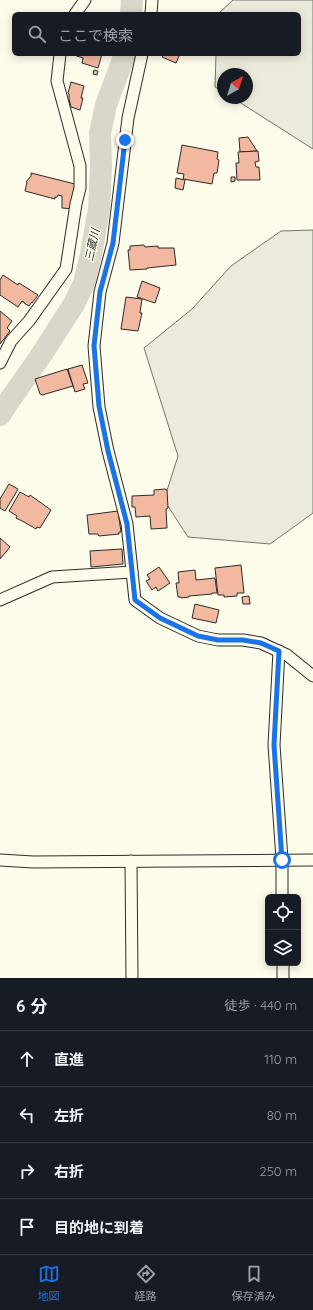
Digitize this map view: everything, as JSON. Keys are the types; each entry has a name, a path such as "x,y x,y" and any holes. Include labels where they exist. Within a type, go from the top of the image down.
{"street":[{"path":"76,12 85,0"},
{"path":"151,12 152,0"},
{"path":"0,363 11,341 29,321 66,270 76,204 80,188 80,166 57,81 60,56"},
{"path":"142,56 128,118 113,243 100,292 94,346 99,406 108,451 127,524 135,600 160,618 198,636 218,640 243,640 261,643 287,655 313,676"},
{"path":"0,600 52,577 132,572"},
{"path":"279,651 274,745 282,860 282,894"},
{"path":"0,860 33,862 313,860"},
{"path":"130,861 132,978"},
{"path":"283,966 283,978"}],"shaded area":[{"path":"233,0 313,0 313,149 242,104 253,104 253,68 217,68 217,88 215,87 216,56 301,56 301,12 220,12"},
{"path":"313,230 313,513 270,544 188,537 164,500 178,456 144,348 192,309 231,266 281,231"}],"building":[{"path":"77,56 101,56 98,68 82,63 83,58"},
{"path":"163,56 179,56 176,63 162,57"},
{"path":"94,70 98,71 97,75 93,74"},
{"path":"71,82 84,86 80,110 71,107 68,93"},
{"path":"248,137 257,151 240,152 239,138"},
{"path":"182,145 218,152 217,159 219,160 217,173 214,173 212,184 183,179 184,174 177,173"},
{"path":"258,151 259,161 255,162 256,167 259,167 260,180 237,180 236,163 239,163 238,152"},
{"path":"31,173 75,184 73,209 62,208 62,196 58,195 55,199 25,191 26,182 31,176"},
{"path":"231,177 235,177 235,181 231,182"},
{"path":"176,178 185,180 183,190 175,188"},
{"path":"144,245 145,247 158,246 158,248 174,248 176,265 130,270 128,250 130,250 130,246"},
{"path":"3,275 18,285 19,283 38,295 29,306 22,301 18,307 0,295 0,280"},
{"path":"142,281 160,288 155,303 137,297"},
{"path":"126,297 142,299 140,313 142,313 138,331 121,329"},
{"path":"0,311 12,321 7,328 10,331 0,344"},
{"path":"82,365 88,383 83,384 85,389 75,392 68,369"},
{"path":"67,369 73,386 42,395 40,394 35,379"},
{"path":"9,484 18,489 5,511 0,508 0,499"},
{"path":"154,490 167,490 168,508 166,509 167,528 151,529 150,516 136,517 135,507 132,507 132,496 154,495"},
{"path":"20,492 29,497 30,495 51,510 40,528 37,527 36,529 16,518 17,516 9,511"},
{"path":"118,511 121,532 119,532 119,534 99,536 98,534 89,534 87,515"},
{"path":"0,538 10,547 0,559"},
{"path":"122,549 123,564 91,567 90,551"},
{"path":"241,565 244,593 237,593 237,596 224,597 224,595 218,595 215,568"},
{"path":"159,567 170,583 158,591 156,587 152,590 146,581 150,579 147,575"},
{"path":"195,570 196,580 215,578 217,593 181,598 178,597 176,583 179,583 178,572"},
{"path":"249,596 250,604 243,604 242,597"},
{"path":"195,604 219,610 216,623 192,618"}],"waterway":[{"name":"三蔵川","path":"131,12 132,0"},
{"name":"三蔵川","path":"0,415 74,304 84,283 99,209 101,167 100,133 106,105 124,56"}],"route":[{"path":"125,140 113,243 100,292 94,346 99,406 108,451 127,524 135,600 160,618 198,636 218,640 243,640 261,643 279,651 274,745 282,860"}]}
